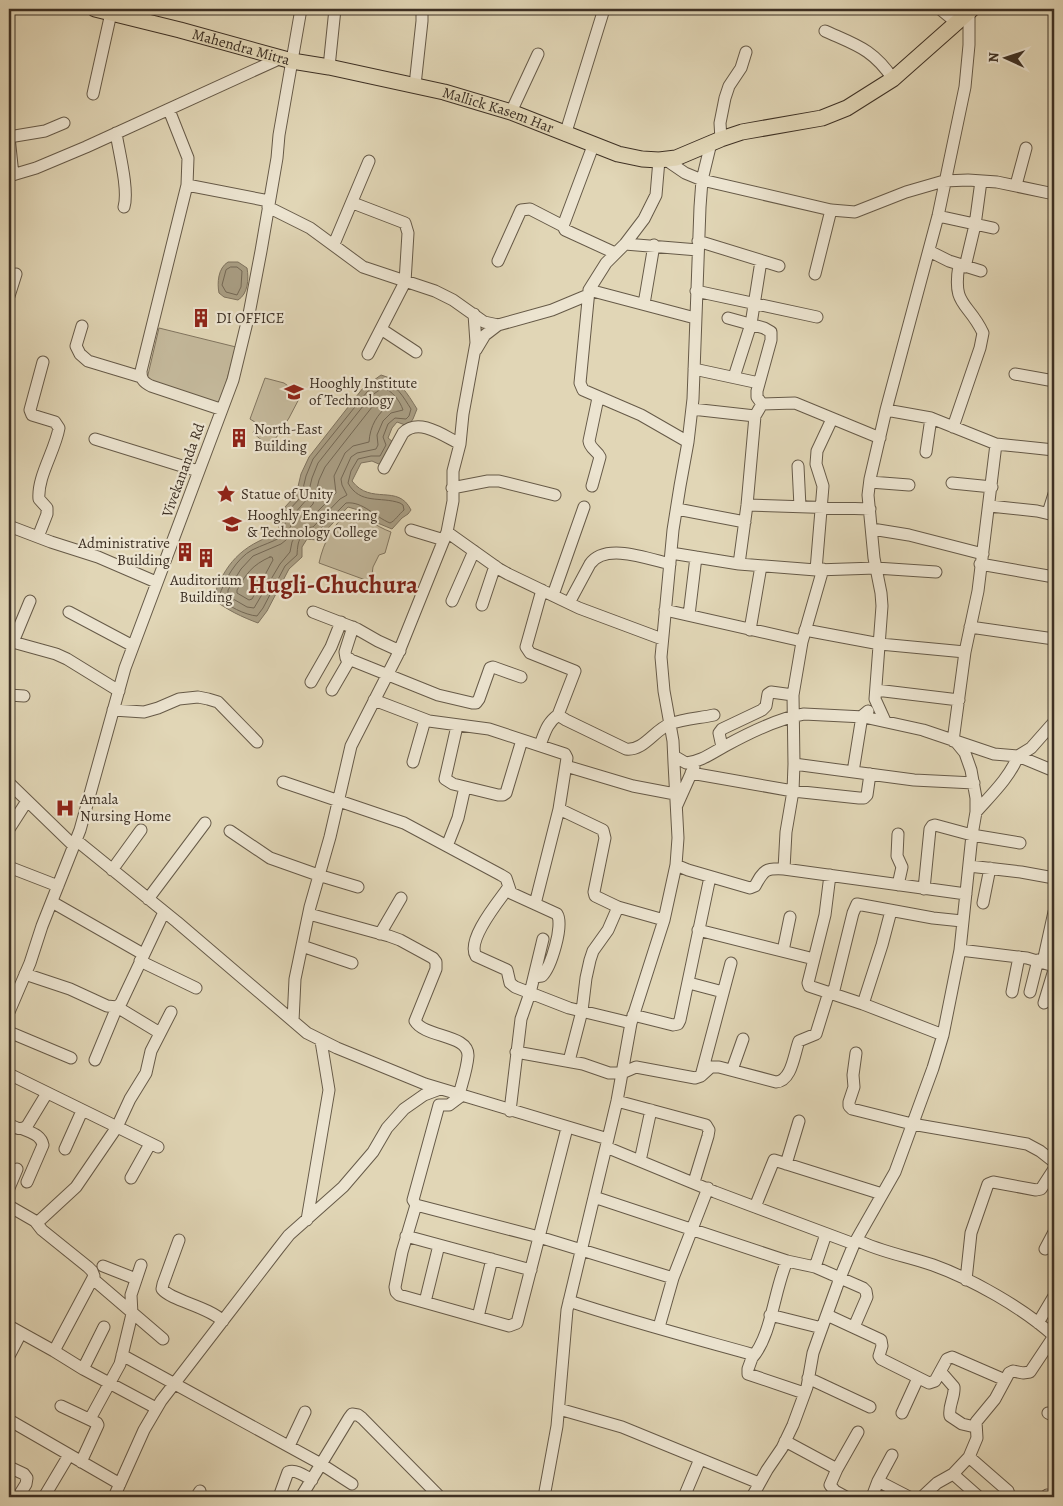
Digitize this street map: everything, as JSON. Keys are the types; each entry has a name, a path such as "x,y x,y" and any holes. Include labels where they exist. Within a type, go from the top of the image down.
{"main road":[{"name":"Mahendra Mitra","path":"96,9 286,60 329,67"},
{"path":"663,160 692,152 742,132 822,118 847,108 893,79 970,10"},
{"name":"Mallick Kasem Har","path":"329,67 415,85 510,112 593,146 630,157 663,160"}],"street":[{"name":"Vivekananda Rd","path":"9,1012 75,843 133,646 232,380 240,352 261,251 286,60 301,9"},
{"path":"329,67 335,9"},
{"path":"415,85 422,9"},
{"path":"565,134 604,9"},
{"path":"940,9 957,23"},
{"path":"853,772 862,716 869,710 876,695 880,644 882,606 868,495 886,410 938,216 965,87 970,45 970,10"},
{"path":"93,94 111,13"},
{"path":"825,31 871,53 884,65 893,79"},
{"path":"544,1497 559,1408 565,1324 569,1301 617,1101 632,1019 664,920 676,865 678,838 674,756 662,675 664,610 692,409 702,180 716,141 729,86 741,68 746,52"},
{"path":"510,112 538,54"},
{"path":"64,124 9,137 11,176 36,168 286,60"},
{"path":"169,110 188,158 187,185 141,370 141,377 143,382 150,386 220,409"},
{"path":"116,133 126,202 124,207"},
{"path":"563,226 593,146"},
{"path":"1016,185 1026,148"},
{"path":"688,442 641,416 583,390 580,383 588,292 602,268 615,252 636,232 652,205 656,195 663,160 702,180 831,210 855,212 906,192 944,181 981,181 1016,185 1054,194"},
{"path":"334,244 353,203 369,161"},
{"path":"953,427 980,348 983,333 961,302 957,293 956,282 975,225 981,181"},
{"path":"187,185 268,204 310,228 363,267 435,291 453,300 484,322 498,325"},
{"path":"353,203 405,223 408,233 405,282 368,354"},
{"path":"498,261 521,210 530,209 563,226 565,230 615,252"},
{"path":"814,274 831,210"},
{"path":"938,216 993,228"},
{"path":"625,244 698,245 780,266"},
{"path":"644,304 654,245"},
{"path":"929,251 962,266 981,271"},
{"path":"734,377 751,324 761,261"},
{"path":"9,296 16,274"},
{"path":"696,291 818,318"},
{"path":"474,354 485,335 498,325 552,310 588,292 644,304 695,318"},
{"path":"293,1021 295,979 308,914 330,837 351,746 400,651 446,536 452,510 453,470 460,444 463,414 474,354 476,334 474,314"},
{"path":"728,318 769,330 772,336 759,383 757,397 762,404"},
{"path":"82,326 76,346 83,358 141,377"},
{"path":"381,329 416,352"},
{"path":"38,537 48,514 47,508 39,498 40,482 48,465 59,428 55,422 32,415 30,410 43,362"},
{"path":"694,369 759,383"},
{"path":"1015,374 1054,381"},
{"path":"592,486 600,457 590,446 589,441 598,398"},
{"path":"762,404 795,403 880,438"},
{"path":"739,564 747,505 754,416 762,404"},
{"path":"692,409 754,416"},
{"path":"886,410 931,418 996,444 1054,450"},
{"path":"926,452 931,418"},
{"path":"784,869 786,832 793,791 793,695 803,636 819,570 823,486 816,464 817,451 832,419"},
{"path":"384,468 403,433 414,426 428,428 460,444"},
{"path":"95,439 198,471"},
{"path":"752,1497 793,1425 804,1394 813,1353 840,1278 855,1242 894,1172 933,1068 942,1035 960,950 976,812 974,783 965,753 955,741 965,652 978,591 990,506 996,444"},
{"path":"798,466 800,507"},
{"path":"452,488 488,481 499,481 555,495"},
{"path":"870,482 909,485"},
{"path":"952,483 992,487"},
{"path":"990,506 1051,514 1054,494"},
{"path":"747,505 870,509"},
{"path":"553,595 584,507"},
{"path":"677,509 745,522"},
{"path":"9,526 98,557 156,582"},
{"path":"872,529 909,535 982,559 1054,577"},
{"path":"411,530 446,536 474,551 508,574 569,603 662,639"},
{"path":"452,601 474,551"},
{"path":"569,603 594,558 617,552 671,559 696,557 739,564 819,570 876,568 936,572"},
{"path":"689,616 696,557"},
{"path":"482,605 495,566"},
{"path":"750,630 761,566"},
{"path":"540,745 546,727 558,715 575,671 530,653 526,647 542,590"},
{"path":"30,601 11,641 56,654 119,690"},
{"path":"664,610 750,630 965,652"},
{"path":"68,612 133,646"},
{"path":"313,612 353,627 400,651"},
{"path":"312,682 331,647 341,622"},
{"path":"353,627 345,656 388,676 438,695 476,703 490,668 493,667 521,677"},
{"path":"970,628 1054,639"},
{"path":"332,690 350,659"},
{"path":"722,747 719,733 722,729 762,710 766,706 768,694 771,692 793,695"},
{"path":"876,695 959,700"},
{"path":"876,695 885,721"},
{"path":"9,696 24,696"},
{"path":"113,710 144,712 180,698 198,697 208,699 218,702 257,742"},
{"path":"374,700 425,720 457,726 484,728 566,754 568,758 559,809 535,904"},
{"path":"674,756 686,763 697,761 722,747 794,716 804,714 862,716 923,730 994,754 1018,756 1054,771"},
{"path":"558,715 626,749 639,747 669,724 714,715"},
{"path":"413,762 425,720"},
{"path":"976,812 1015,764 1018,756 1031,748 1054,722"},
{"path":"457,726 445,779 454,784 498,795 506,793 522,740"},
{"path":"676,799 697,761"},
{"path":"794,764 914,780 974,783"},
{"path":"566,766 676,799"},
{"path":"691,773 793,791 864,798 867,795 870,774"},
{"path":"283,782 404,823 506,878 511,893 557,914 560,918 549,968 542,976 534,977"},
{"path":"9,783 27,802 75,843 164,912 307,1033 322,1041 407,1078 567,1128 607,1143 640,1161 826,1234 934,1266 966,1280 1007,1302 1038,1323 1054,1336 1030,1372 1013,1371 1005,1380 994,1399 976,1422 977,1438 969,1457 954,1474 937,1483 922,1497"},
{"path":"447,846 458,818 465,787"},
{"path":"9,829 27,802"},
{"path":"559,809 604,830 605,838 594,892 595,896 618,907 664,920"},
{"path":"148,899 205,823"},
{"path":"924,888 930,829 932,826 935,825 972,835 1020,843"},
{"path":"112,870 142,830"},
{"path":"230,831 263,854 318,875 358,887"},
{"path":"898,834 897,856 902,867 898,885"},
{"path":"676,865 750,888 755,886 762,873 768,869 784,869 966,894"},
{"path":"969,866 1054,878"},
{"path":"9,867 58,886"},
{"path":"983,902 990,868"},
{"path":"830,876 825,915 808,983 809,986 863,1004 942,1035"},
{"path":"508,888 482,926 473,946 476,956 507,970 510,983 515,987 582,1011 678,1024 689,983 710,877"},
{"path":"380,934 401,898"},
{"path":"52,902 196,988"},
{"path":"516,1052 583,1064 609,1074 622,1073 636,1067 689,1078 701,1076 711,1067 732,1070 776,1082 781,1081 785,1079 799,1042 816,1034 831,993 857,904 933,918 962,921"},
{"path":"570,1062 582,1011 590,960 593,952 608,930 618,907"},
{"path":"863,1004 891,911"},
{"path":"95,1060 117,1007 121,1003 164,912"},
{"path":"1030,992 1054,912"},
{"path":"308,914 400,940 433,958 436,962 436,969 415,1021 424,1030 463,1044 467,1049 468,1056 460,1095 449,1105 439,1104 413,1200 416,1205 539,1237 673,1278"},
{"path":"783,951 790,917"},
{"path":"698,930 814,959"},
{"path":"510,1111 521,1019 530,993 543,939"},
{"path":"302,946 352,963"},
{"path":"960,950 1019,957 1054,966"},
{"path":"1012,992 1019,957"},
{"path":"701,1076 731,963"},
{"path":"1044,1003 1054,970"},
{"path":"25,974 70,989 107,1006 117,1007 160,1033"},
{"path":"689,983 723,992"},
{"path":"37,1223 76,1187 116,1127 146,1073 151,1051 171,1012"},
{"path":"9,1032 71,1058"},
{"path":"732,1070 744,1038"},
{"path":"307,1220 329,1090 322,1041"},
{"path":"856,1053 853,1076 854,1087 848,1102 852,1109 912,1124 1027,1144 1054,1162"},
{"path":"9,1074 154,1146 131,1178"},
{"path":"114,1497 156,1408 289,1235 343,1187 373,1152 387,1128 404,1109 424,1095 440,1089"},
{"path":"23,1129 27,1126 47,1093"},
{"path":"617,1101 706,1125 709,1130 694,1182"},
{"path":"640,1161 650,1110"},
{"path":"65,1149 82,1111"},
{"path":"786,1164 799,1121"},
{"path":"9,1124 37,1135 42,1139 43,1145 27,1182"},
{"path":"416,1205 406,1236 395,1287 396,1292 399,1295 509,1326 517,1323 567,1128"},
{"path":"755,1207 774,1160 882,1194"},
{"path":"9,1188 17,1169"},
{"path":"966,1280 972,1233 988,1184 993,1182 1036,1190 1041,1189 1054,1169"},
{"path":"659,1327 673,1278 708,1188"},
{"path":"594,1197 787,1261 816,1267 863,1288 867,1294 854,1327"},
{"path":"9,1206 35,1221 42,1230 92,1271 93,1279 54,1351"},
{"path":"1045,1249 1054,1232"},
{"path":"816,1267 826,1234"},
{"path":"406,1236 531,1270"},
{"path":"179,1240 162,1289 169,1295 211,1312 223,1321"},
{"path":"425,1302 439,1245"},
{"path":"478,1317 492,1259"},
{"path":"787,1261 779,1281 762,1344 752,1358 748,1374 804,1394"},
{"path":"103,1266 136,1279"},
{"path":"90,1419 111,1383 122,1355 132,1314 131,1295 141,1266"},
{"path":"93,1279 163,1339"},
{"path":"1038,1323 1054,1296"},
{"path":"569,1301 619,1318 659,1327 751,1354 752,1358"},
{"path":"770,1315 822,1328"},
{"path":"827,1315 881,1340 882,1346 879,1356 883,1361 931,1383 941,1372 947,1359 952,1357 1005,1380"},
{"path":"9,1326 83,1369 156,1408"},
{"path":"83,1369 104,1327"},
{"path":"9,1356 21,1333"},
{"path":"122,1355 289,1446 352,1484"},
{"path":"941,1372 954,1387 954,1396 949,1411 950,1416 962,1424 975,1427"},
{"path":"808,1378 870,1407"},
{"path":"902,1412 918,1378"},
{"path":"61,1406 97,1422 98,1425 81,1462"},
{"path":"559,1408 622,1427 760,1483"},
{"path":"289,1446 305,1412"},
{"path":"302,1497 352,1414 358,1415 440,1497"},
{"path":"9,1420 120,1484"},
{"path":"846,1497 834,1491 830,1485 858,1432"},
{"path":"785,1441 837,1469"},
{"path":"47,1496 69,1455"},
{"path":"872,1497 892,1455"},
{"path":"969,1457 1008,1491 1010,1497"},
{"path":"684,1497 700,1459"},
{"path":"9,1467 24,1474 27,1478 26,1484 18,1497"},
{"path":"278,1497 288,1472 297,1472 312,1480"},
{"path":"954,1474 979,1497"},
{"path":"878,1481 909,1497"},
{"path":"1045,1497 1054,1497"}],"shaded area":[{"path":"159,328 236,347 219,408 147,379"},
{"path":"265,378 284,383 301,395 270,447 253,433 258,424 250,419"},
{"path":"349,511 391,532 385,553 379,555 373,567 371,582 319,563 329,535"}],"water":[{"path":"228,262 238,262 247,268 247,286 244,294 238,300 224,297 219,293 219,276 222,268"},
{"path":"381,375 388,377 398,384 417,409 408,426 397,422 392,428 388,438 393,442 381,465 372,461 361,463 352,481 359,488 367,492 399,498 406,502 411,510 392,529 375,522 365,512 348,507 317,540 307,539 302,547 302,557 289,569 267,611 258,623 218,603 213,599 217,587 229,566 244,550 277,534 285,507 296,495 301,474 309,457 363,388"}],"place":[{"name":"DI OFFICE","path":"201,318"},
{"name":"Hooghly Institute of Technology","path":"294,392"},
{"name":"North-East Building","path":"239,438"},
{"name":"Statue of Unity","path":"226,494"},
{"name":"Hooghly Engineering & Technology College","path":"232,524"},
{"name":"Administrative Building","path":"185,552"},
{"name":"Auditorium Building","path":"206,558"},
{"name":"Amala Nursing Home","path":"65,808"}],"district":[{"name":"Hugli-Chuchura","path":"333,585"}]}
